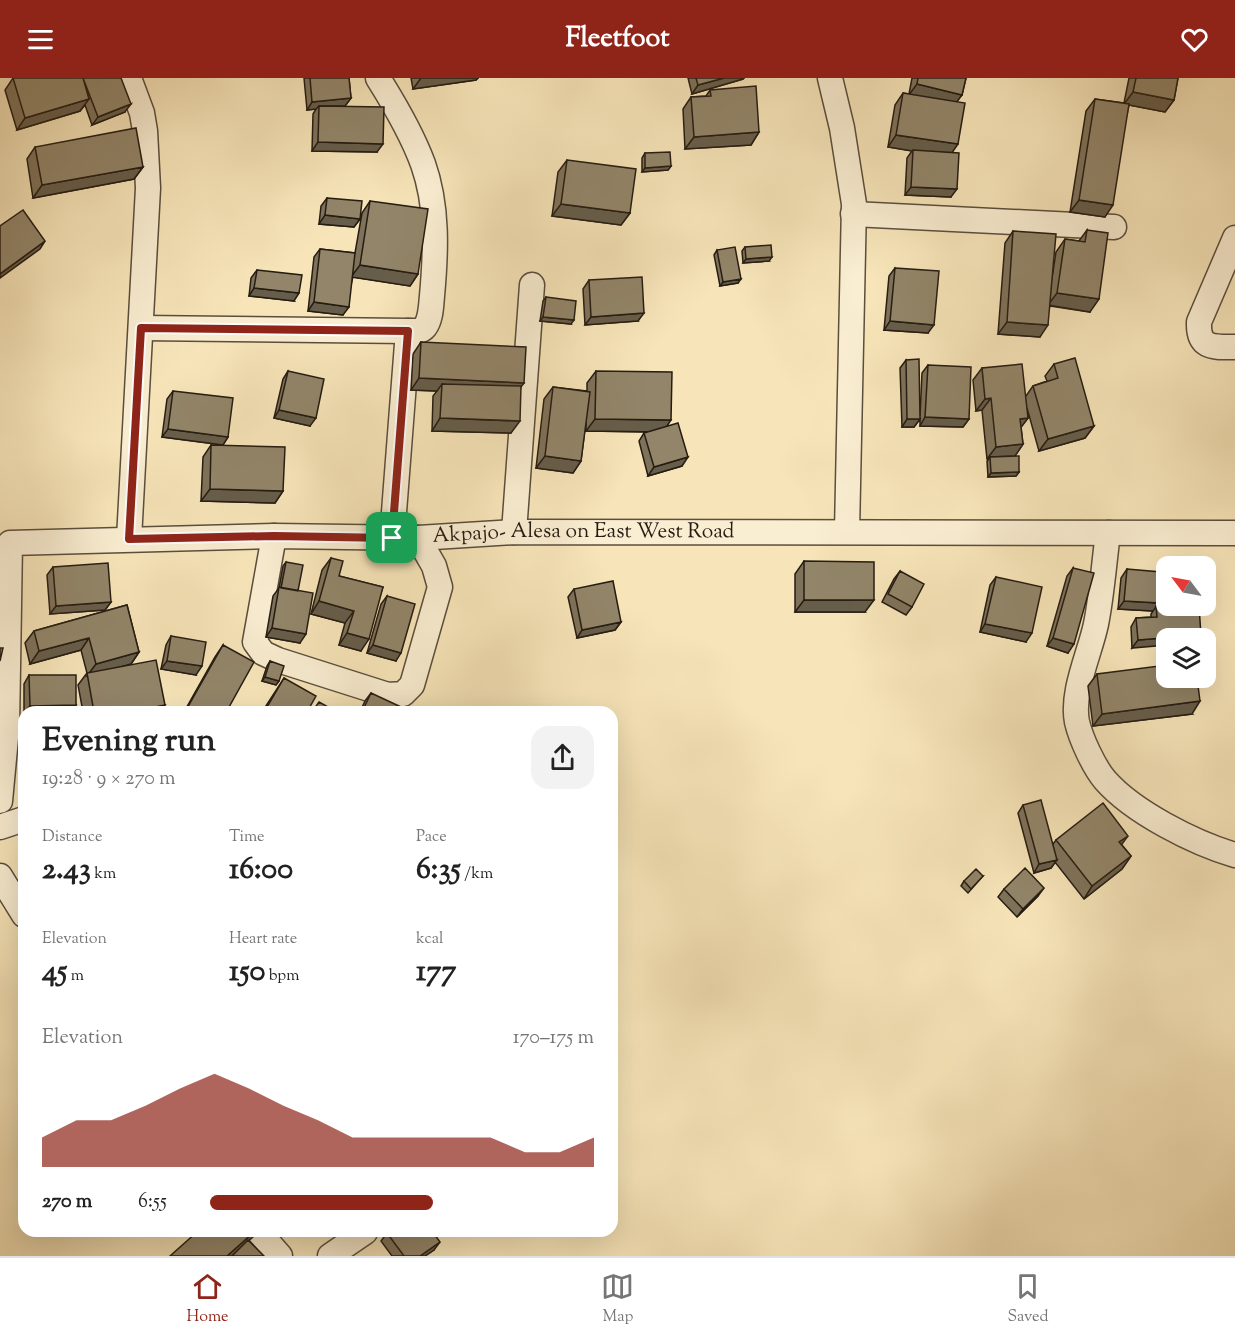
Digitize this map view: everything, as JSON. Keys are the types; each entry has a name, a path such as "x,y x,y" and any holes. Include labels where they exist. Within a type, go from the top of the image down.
{"street":[{"path":"129,78 142,113 148,188 129,539"},
{"path":"141,328 421,331 425,327 430,314 436,253 434,211 423,164 378,78"},
{"path":"830,78 842,128 854,214 847,531"},
{"path":"854,214 1114,227"},
{"path":"1235,238 1199,322 1199,335 1205,344 1215,347 1235,347"},
{"path":"514,532 532,285"},
{"path":"392,538 408,331"},
{"name":"Akpajo- Alesa on East West Road","path":"0,801 7,727 5,543 274,536 418,538 514,532 1235,533"},
{"path":"1108,533 1096,624 1077,697 1077,722 1090,756 1104,779 1129,802 1180,832 1235,855"},
{"path":"274,536 255,642 263,653 278,660 388,695 403,694 412,685 440,587 434,566 418,538"},
{"path":"0,827 18,821"},
{"path":"0,876 18,905"},
{"path":"263,1237 280,1256"},
{"path":"330,1256 358,1237"}],"building":[{"path":"13,78 83,78 89,99 25,118"},
{"path":"83,78 121,78 131,104 98,117"},
{"path":"310,78 349,78 351,98 312,102"},
{"path":"696,78 724,78 698,85"},
{"path":"918,78 966,78 962,95 917,84"},
{"path":"1136,78 1178,78 1174,100 1133,92"},
{"path":"756,86 759,132 694,137 691,97 711,96 710,90"},
{"path":"903,93 965,103 958,144 896,135"},
{"path":"1095,99 1129,104 1113,205 1079,200"},
{"path":"319,106 384,107 383,144 318,142"},
{"path":"136,128 143,167 42,185 35,147"},
{"path":"913,150 959,153 957,189 911,187"},
{"path":"670,152 671,166 645,168 645,153"},
{"path":"567,160 636,169 630,213 561,204"},
{"path":"327,198 362,201 360,219 325,215"},
{"path":"370,201 428,209 418,274 360,265"},
{"path":"23,210 45,241 0,274 0,226"},
{"path":"1087,230 1108,233 1099,299 1057,293 1065,239 1085,242"},
{"path":"1013,231 1056,234 1048,325 1007,322"},
{"path":"771,245 772,257 746,259 745,247"},
{"path":"735,247 741,279 723,282 717,250"},
{"path":"320,249 355,253 349,307 314,302"},
{"path":"895,268 939,271 934,325 890,321"},
{"path":"257,270 302,275 299,293 254,288"},
{"path":"642,277 644,313 591,317 589,280"},
{"path":"546,297 576,301 574,320 543,317"},
{"path":"421,342 526,347 524,383 419,378"},
{"path":"1075,358 1094,426 1048,439 1033,386 1058,378 1054,364"},
{"path":"919,359 920,419 907,419 906,360"},
{"path":"1022,364 1028,418 1020,419 1023,444 996,447 991,398 985,399 982,368"},
{"path":"928,365 971,367 969,419 925,417"},
{"path":"288,371 324,379 316,418 279,410"},
{"path":"596,371 672,372 671,420 595,419"},
{"path":"442,384 521,386 520,421 440,418"},
{"path":"553,387 590,392 581,461 545,456"},
{"path":"173,391 233,398 228,437 168,429"},
{"path":"678,423 688,457 654,467 644,433"},
{"path":"211,445 285,447 283,491 210,489"},
{"path":"1019,456 1019,472 991,473 990,457"},
{"path":"331,558 343,561 339,576 383,587 369,639 347,633 354,611 319,601"},
{"path":"804,561 874,562 874,600 804,600"},
{"path":"286,562 303,565 298,591 281,588"},
{"path":"108,563 111,602 56,606 53,567"},
{"path":"1073,568 1094,573 1074,644 1053,638"},
{"path":"1127,569 1156,572 1156,603 1124,601"},
{"path":"900,571 924,584 912,607 888,594"},
{"path":"996,577 1042,587 1032,633 985,624"},
{"path":"613,581 621,622 582,630 574,589"},
{"path":"279,587 313,593 306,634 272,628"},
{"path":"387,596 415,604 401,653 373,645"},
{"path":"127,605 139,652 96,664 89,638 39,651 34,631"},
{"path":"1200,616 1201,628 1156,628 1156,639 1138,640 1136,618"},
{"path":"171,636 206,642 202,666 167,661"},
{"path":"223,645 254,662 230,706 188,706"},
{"path":"156,660 165,705 93,706 87,673"},
{"path":"270,661 284,666 279,681 265,677"},
{"path":"1156,666 1156,688 1198,688 1200,701 1102,714 1097,674"},
{"path":"29,675 76,675 76,705 30,706"},
{"path":"284,678 316,696 310,706 268,706"},
{"path":"371,693 399,706 365,706"},
{"path":"1041,800 1057,860 1039,864 1023,805"},
{"path":"1103,803 1128,836 1119,842 1131,856 1092,886 1056,840"},
{"path":"1025,868 1044,888 1023,909 1004,889"},
{"path":"976,869 983,876 971,889 964,881"},
{"path":"191,1237 248,1237 227,1256 170,1256"},
{"path":"390,1237 436,1237 440,1242 420,1256 404,1256"},
{"path":"248,1240 264,1256 232,1256"}],"route":[{"path":"141,328 408,331 392,538 274,536 129,539 141,328"}]}
